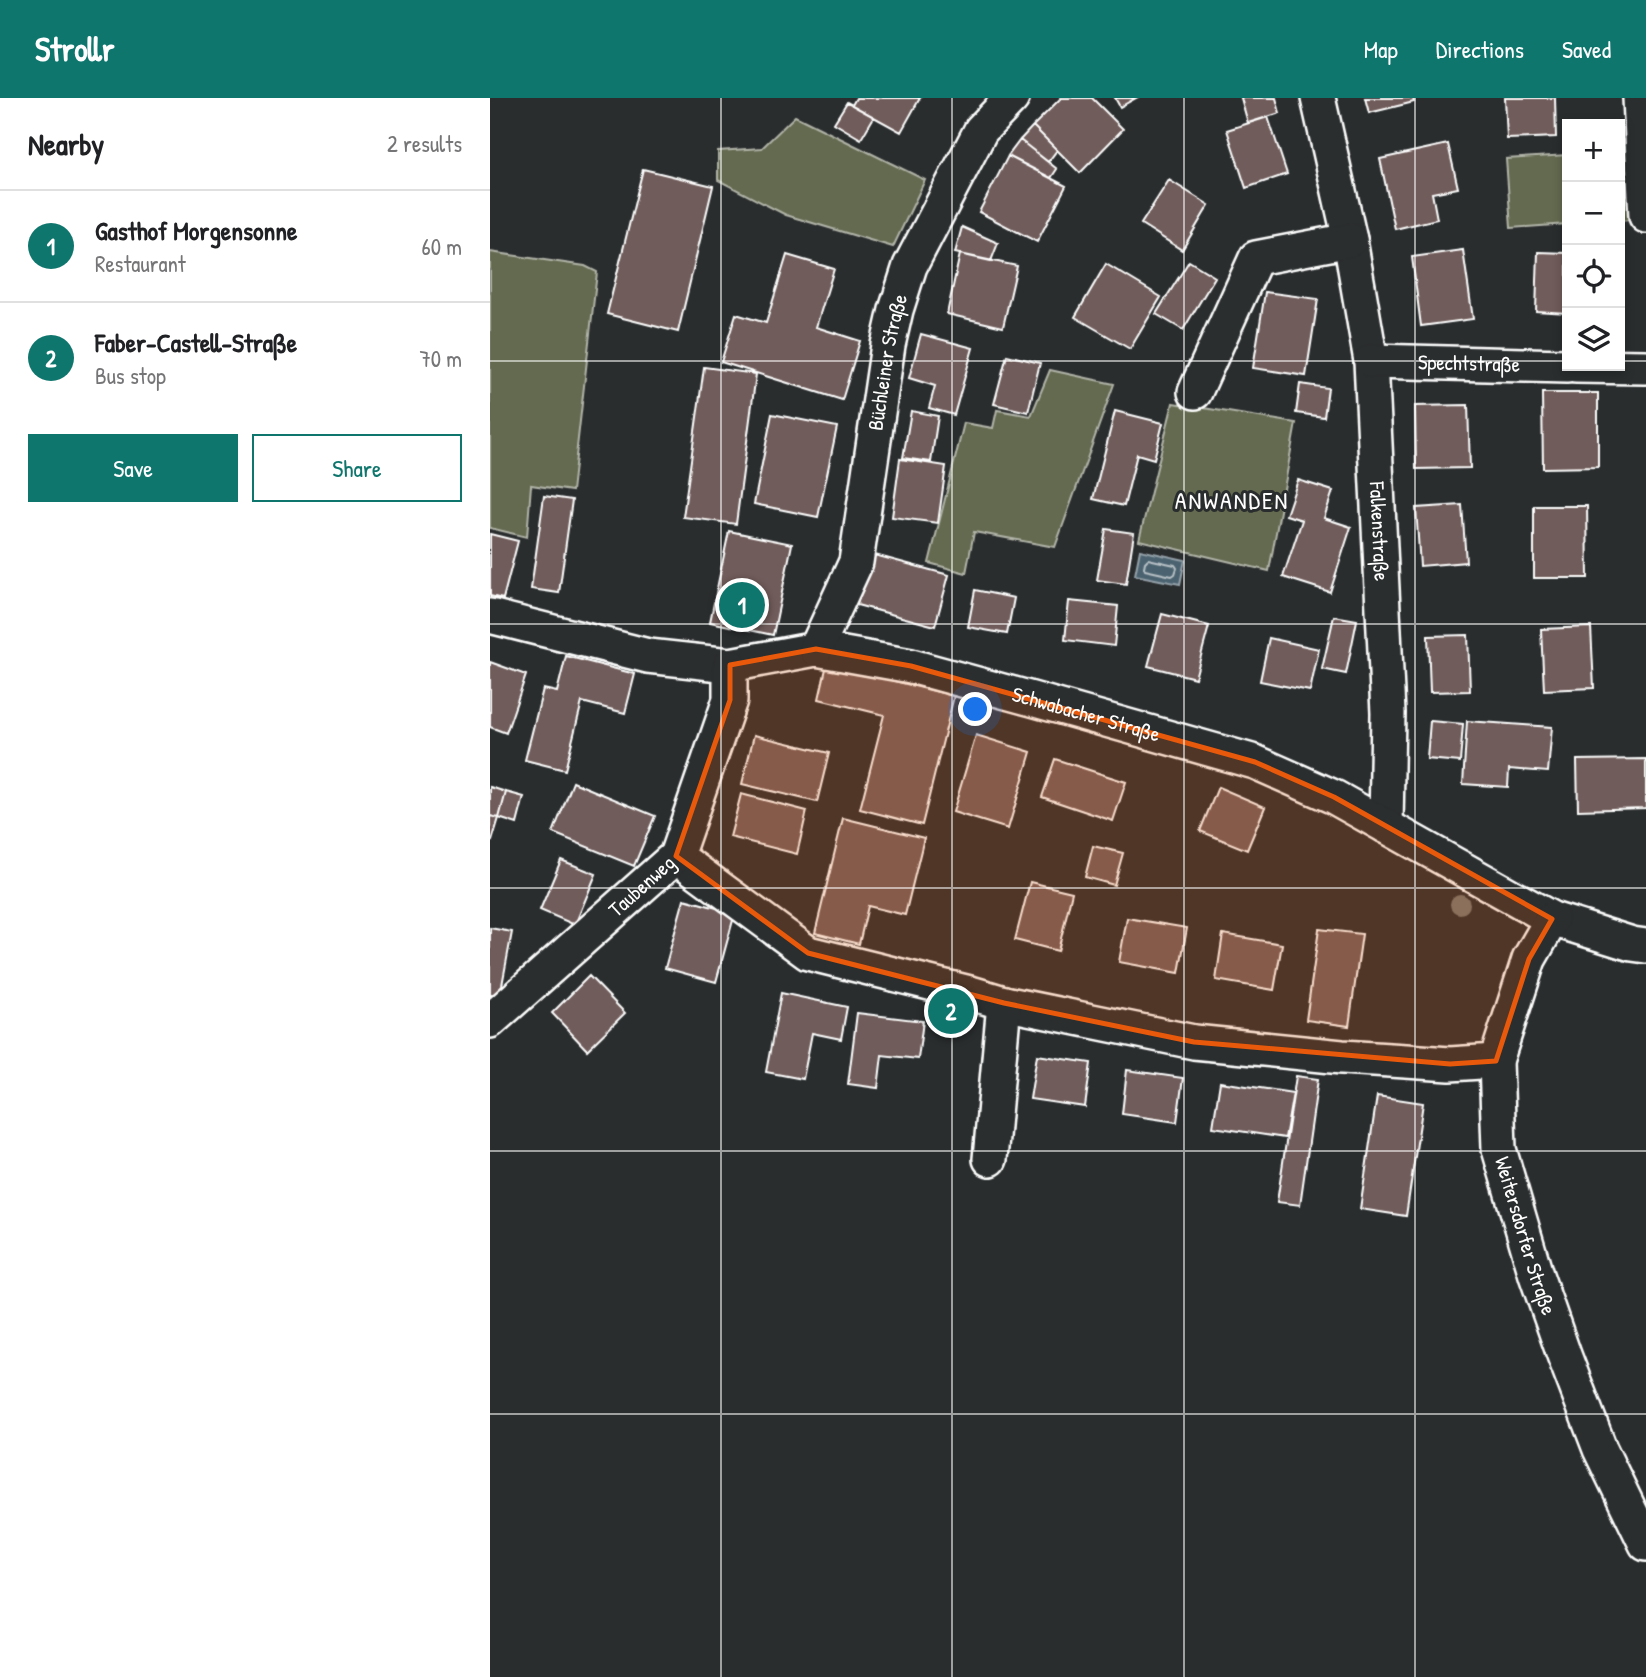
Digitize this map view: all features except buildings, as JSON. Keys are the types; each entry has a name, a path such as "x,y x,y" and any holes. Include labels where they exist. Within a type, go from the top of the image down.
{"street":[{"name":"Büchleiner Straße","path":"816,649 856,562 888,345 910,266 981,130 1012,98"},
{"name":"Falkenstraße","path":"1318,98 1350,240 1371,361 1388,713 1386,826"},
{"path":"1640,98 1646,216"},
{"path":"1195,392 1255,258 1350,240"},
{"name":"Spechtstraße","path":"1371,361 1562,366"},
{"path":"1625,367 1646,367"},
{"name":"Schwabacher Straße","path":"490,617 648,656 730,665 816,649 911,666 1255,762 1334,797 1552,919 1646,947"},
{"name":"Taubenweg","path":"490,1021 676,856 730,700 730,665"},
{"path":"676,856 808,954 1004,1003 1194,1042 1342,1057 1450,1064 1496,1061"},
{"name":"Weitersdorfer Straße","path":"1552,919 1529,959 1496,1061 1499,1149 1536,1275 1601,1449 1646,1544"},
{"path":"990,1159 1004,1003"}],"highlighted area":[{"path":"816,649 911,666 1255,762 1334,797 1552,919 1529,959 1496,1061 1450,1064 1194,1042 1004,1003 808,953 676,856 730,700 730,665"}],"green space":[{"path":"795,116 925,180 893,247 786,215 718,180 718,151 762,148"},
{"path":"1625,151 1629,220 1625,220 1625,182"},
{"path":"1562,155 1562,224 1511,228 1506,159"},
{"path":"490,252 585,266 597,272 572,491 531,485 527,537 490,528"},
{"path":"1050,370 1114,384 1055,547 974,532 966,573 929,563 964,423 993,428 997,410 1031,416"},
{"path":"1173,403 1296,423 1269,571 1139,540"}],"water":[{"path":"1140,550 1185,560 1180,584 1135,575"}],"place":[{"name":"Gasthof Morgensonne","path":"742,605"},
{"name":"Faber-Castell-Straße","path":"951,1011"}],"district":[{"name":"ANWANDEN","path":"1232,501"}]}
